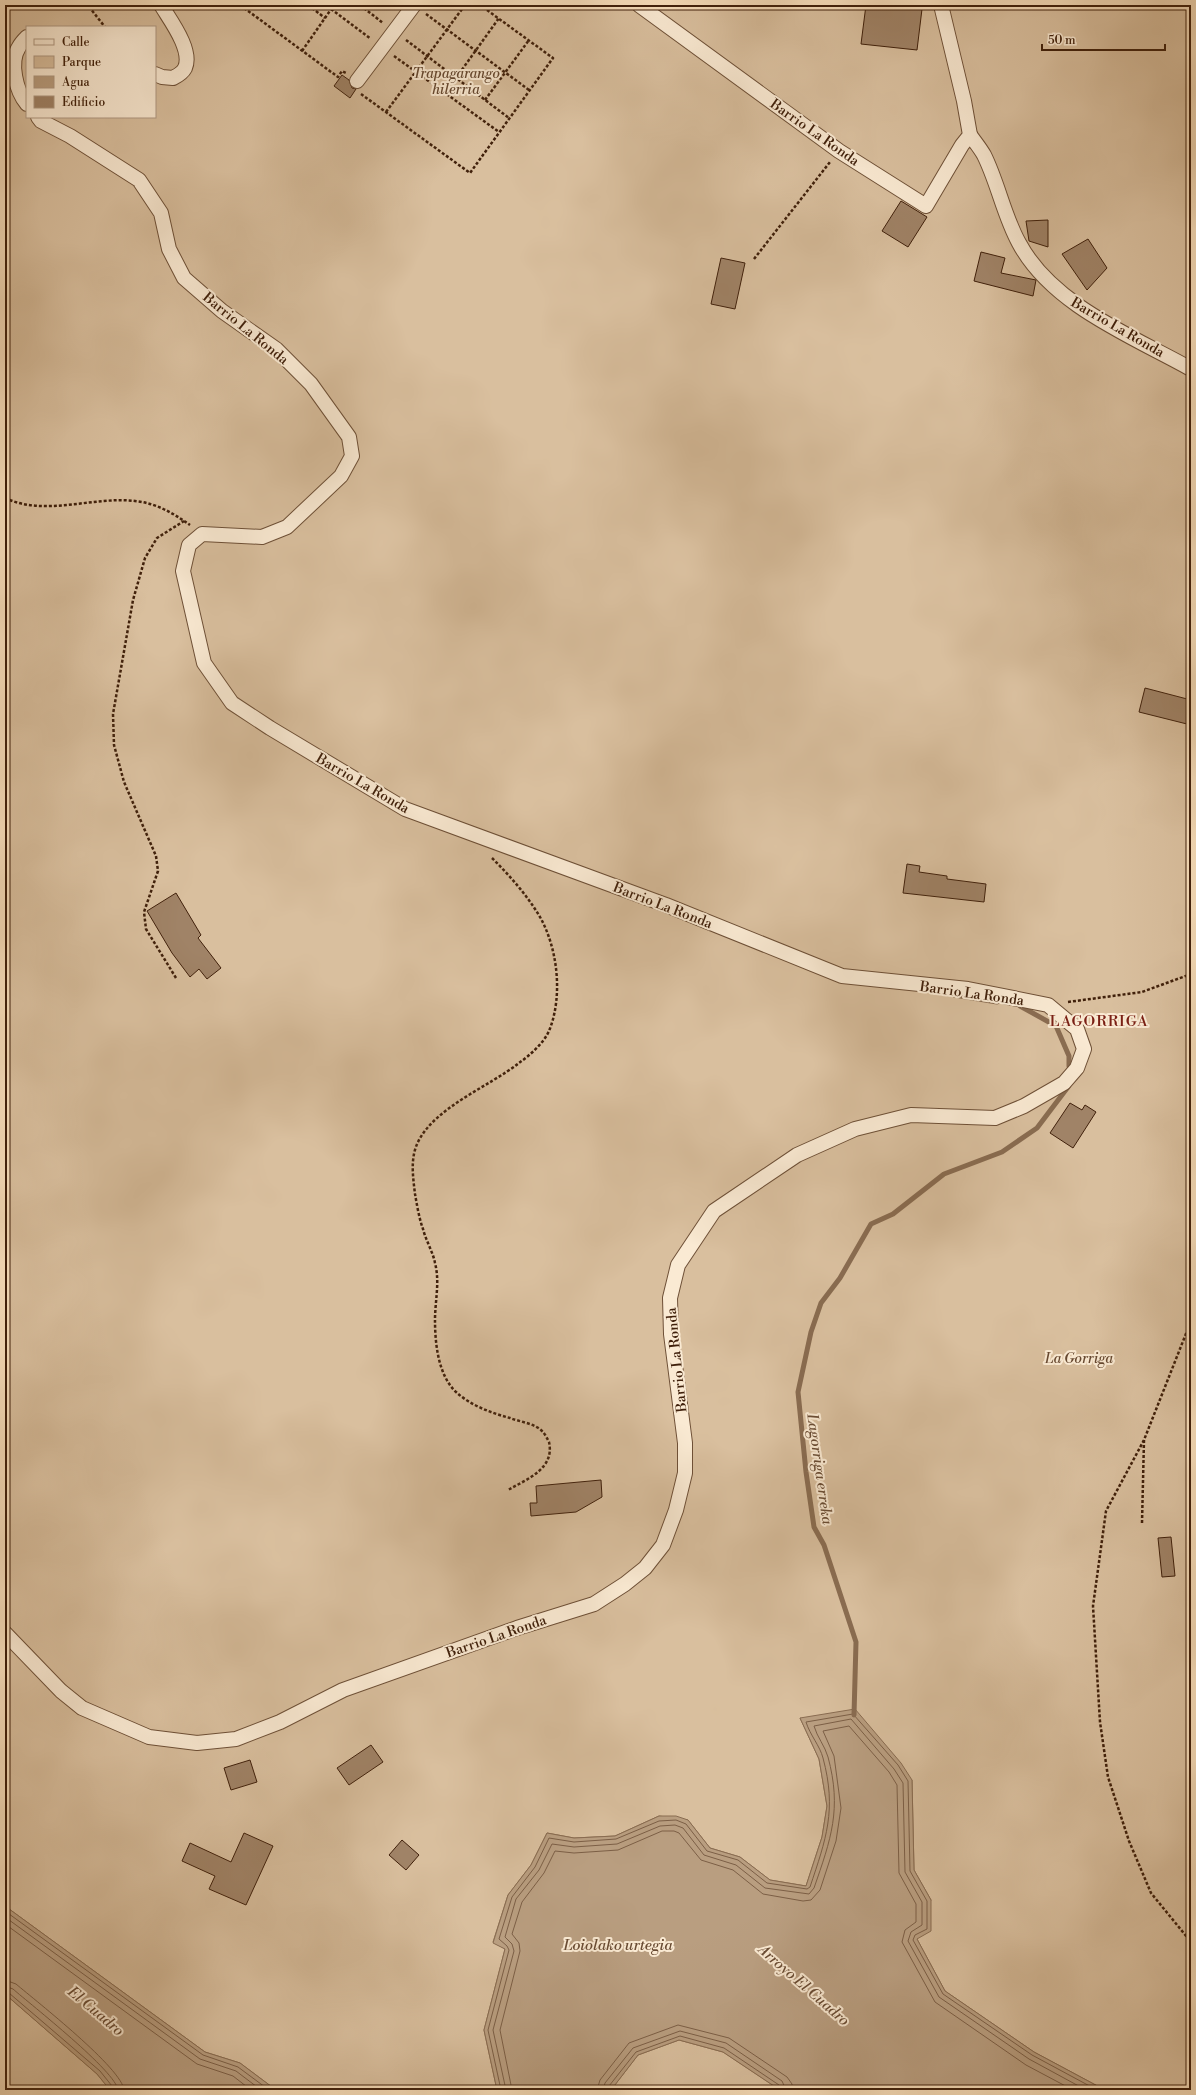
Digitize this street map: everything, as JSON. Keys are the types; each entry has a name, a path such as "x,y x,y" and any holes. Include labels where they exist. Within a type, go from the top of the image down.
{"street":[{"path":"156,74 162,77 173,78 185,70 188,59 181,38 161,5"},
{"name":"Barrio La Ronda","path":"639,5 839,151 926,206 962,145 970,135"},
{"name":"Barrio La Ronda","path":"941,5 964,101 970,135 984,155 1018,242 1028,260 1061,294 1087,312 1191,369"},
{"path":"358,82 394,31 420,9"},
{"path":"26,38 18,47 15,63 17,83 26,102"},
{"name":"Barrio La Ronda","path":"5,1633 62,1691 82,1708 148,1737 197,1742 236,1739 280,1722 343,1690 517,1628 594,1604 625,1584 645,1568 663,1546 676,1510 685,1473 685,1451 671,1334 670,1298 678,1265 714,1211 797,1155 855,1129 911,1115 995,1118 1024,1106 1064,1083 1077,1068 1084,1049 1077,1029 1048,1005 968,989 842,976 666,905 405,809 270,728 232,703 204,663 183,571 189,545 202,534 262,537 287,527 341,476 352,456 349,437 311,384 276,349 222,311 184,278 169,250 161,213 139,180 70,136 41,121 39,118"}],"path":[{"path":"84,5 90,8 104,26"},
{"path":"240,5 338,77 342,71 358,82 363,86 359,92 470,173 553,58 480,5"},
{"path":"308,5 325,18"},
{"path":"302,51 334,5"},
{"path":"360,5 509,118"},
{"path":"386,112 465,5"},
{"path":"331,9 500,132"},
{"path":"420,9 529,90"},
{"path":"456,78 499,18"},
{"path":"485,100 529,40"},
{"path":"754,259 839,151"},
{"path":"5,498 14,502 54,506 100,500 136,501 169,510 202,534"},
{"path":"176,978 146,930 144,912 158,871 156,856 124,782 114,745 113,714 134,600 145,558 157,538 184,521"},
{"path":"487,852 514,880 540,918 552,950 557,983 554,1014 548,1032 538,1047 518,1064 460,1100 432,1124 418,1142 413,1162 416,1195 422,1227 435,1263 438,1289 435,1320 438,1350 444,1378 456,1392 476,1406 532,1425 543,1432 549,1442 548,1460 539,1472 508,1490"},
{"path":"1048,1005 1142,992 1191,974"},
{"path":"1191,1321 1144,1440 1106,1511 1093,1606 1100,1722 1108,1777 1131,1847 1151,1893 1191,1942"},
{"path":"1142,1522 1144,1440"}],"green space":[{"path":"5,5 1191,5 1191,2090 1105,2090 1034,2052 945,1991 917,1939 931,1900 914,1870 912,1780 800,1718 819,1759 827,1806 822,1837 806,1886 770,1880 740,1857 710,1848 688,1820 659,1816 615,1836 574,1838 547,1833 531,1865 508,1895 493,1942 505,1949 484,2030 497,2090 276,2090 240,2063 205,2052 5,1906"},
{"path":"5,1994 97,2074 110,2090 5,2090"},
{"path":"679,2040 723,2052 780,2090 611,2090 638,2055"}],"water":[{"name":"Loiolako urtegia","path":"855,1709 901,1763 912,1780 914,1870 931,1900 931,1931 917,1939 945,1991 1034,2052 1105,2090 780,2090 723,2052 679,2040 638,2055 611,2090 497,2090 484,2030 505,1949 493,1943 508,1895 531,1865 547,1833 574,1838 615,1836 659,1816 676,1816 688,1820 710,1848 740,1857 770,1880 806,1886 822,1837 827,1806 819,1759 800,1718"},
{"name":"El Cuadro","path":"5,1906 205,2052 240,2063 276,2090 110,2090 97,2074 5,1994"}],"building":[{"path":"866,5 922,9 917,50 861,44"},
{"path":"342,75 349,80 352,88 356,89 350,98 334,86"},
{"path":"901,201 927,217 908,247 882,231"},
{"path":"1048,220 1048,247 1029,241 1026,221"},
{"path":"1088,239 1107,268 1087,290 1062,254"},
{"path":"981,252 1005,258 1001,273 1036,280 1033,296 974,281"},
{"path":"721,258 745,263 735,309 711,304"},
{"path":"1145,688 1191,700 1191,725 1139,712"},
{"path":"907,864 920,866 919,872 947,876 947,879 986,884 984,902 903,893"},
{"path":"176,893 201,935 198,938 221,968 207,979 199,969 190,977 172,953 147,911"},
{"path":"1070,1103 1082,1110 1085,1105 1096,1112 1073,1148 1050,1133"},
{"path":"601,1480 602,1497 576,1512 531,1516 530,1503 537,1503 536,1486"},
{"path":"1171,1537 1175,1576 1162,1577 1158,1538"},
{"path":"371,1745 383,1762 349,1785 337,1768"},
{"path":"250,1760 257,1782 231,1790 224,1768"},
{"path":"244,1833 273,1846 246,1905 209,1889 215,1876 182,1861 190,1843 231,1862"},
{"path":"402,1840 419,1855 406,1870 389,1855"}],"waterway":[{"name":"Lagorriga erreka","path":"954,995 997,1002"},
{"name":"Lagorriga erreka","path":"1020,1006 1056,1026 1069,1056 1069,1066"},
{"name":"Lagorriga erreka","path":"854,1715 856,1642 824,1545 814,1527 806,1472 798,1392 811,1332 821,1303 840,1278 871,1224 893,1214 944,1174 1002,1152 1037,1128 1068,1087"}],"district":[{"name":"LAGORRIGA","path":"1099,1021"}],"park label":[{"name":"Trapagarango hilerria","path":"456,82"},
{"name":"La Gorriga","path":"1079,1358"}],"water label":[{"name":"Arroyo El Cuadro","path":"804,1985"}]}
